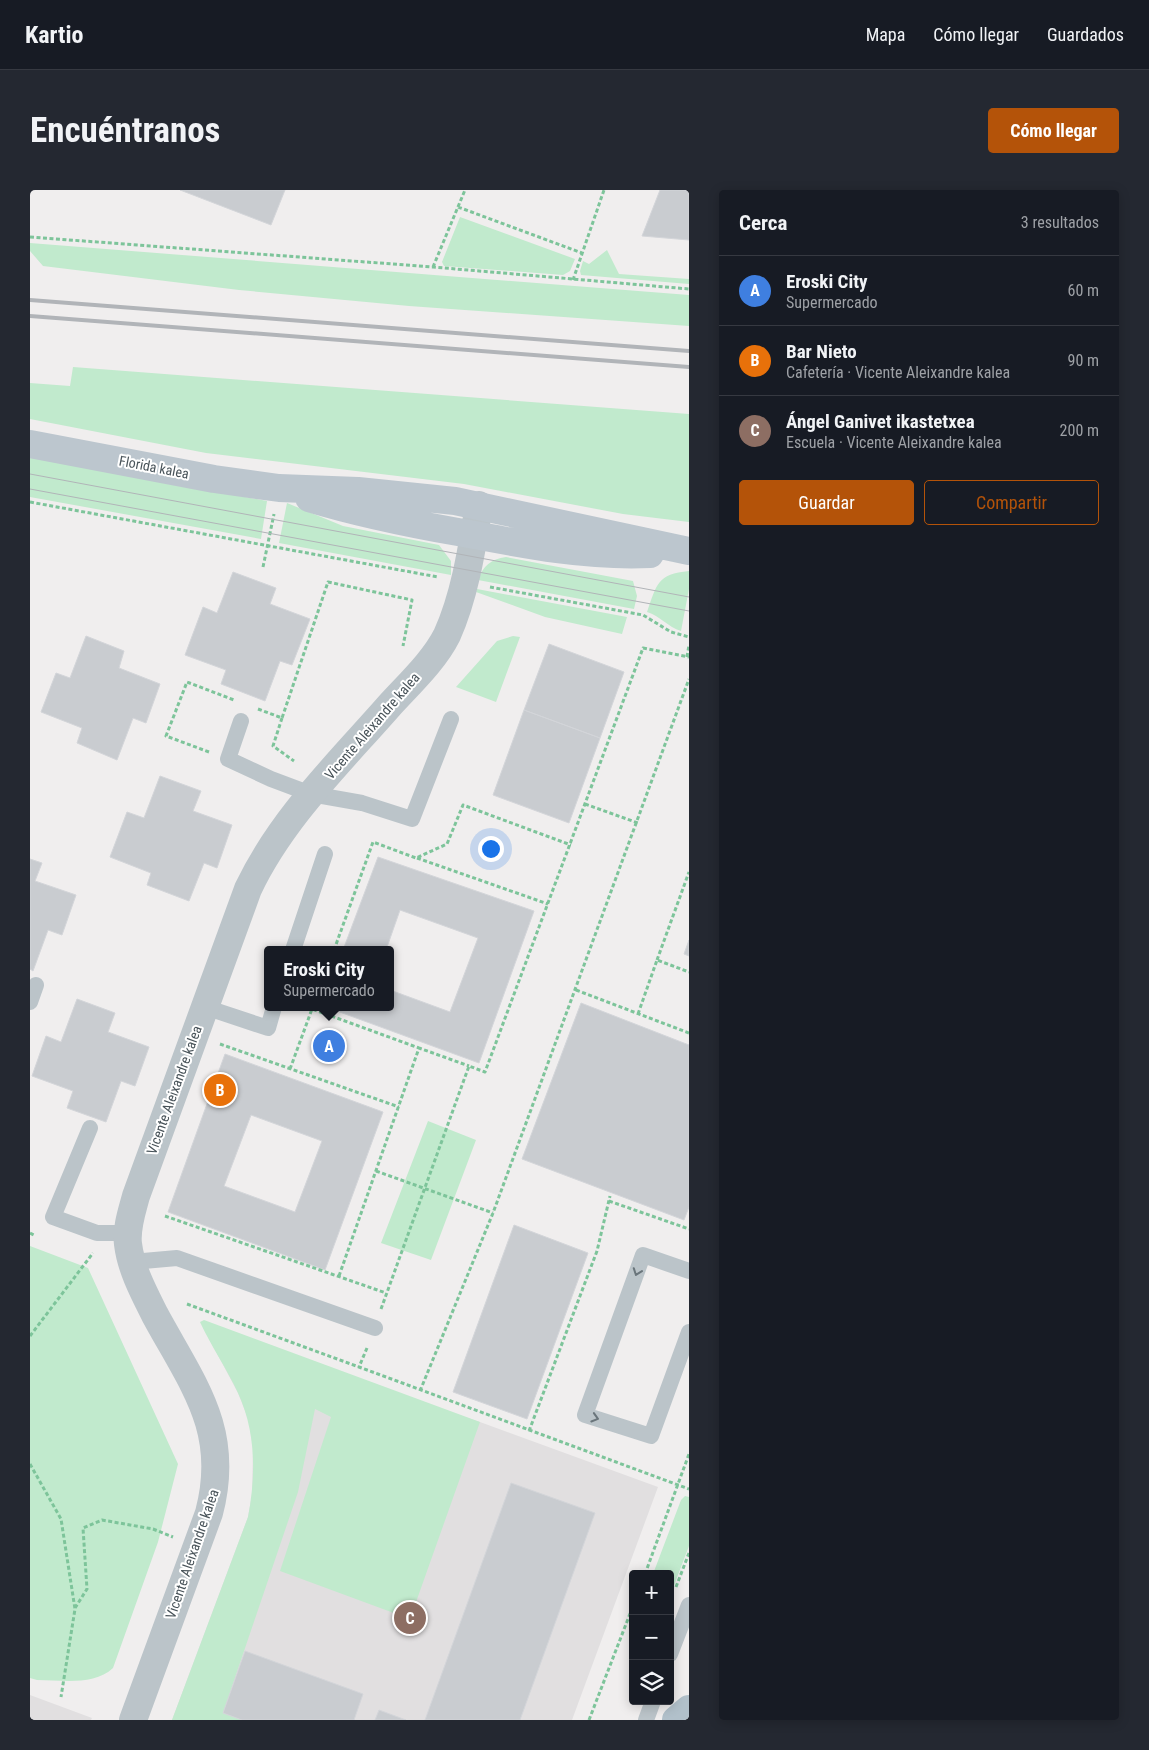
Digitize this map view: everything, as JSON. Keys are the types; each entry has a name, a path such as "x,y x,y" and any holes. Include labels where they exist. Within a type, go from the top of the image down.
{"main road":[{"name":"Florida kalea","path":"30,444 214,479 279,488"},
{"path":"279,488 358,491 479,506 689,552"},
{"path":"279,488 344,509 521,544 602,553 689,552"},
{"path":"676,1720 689,1709"}],"street":[{"name":"Vicente Aleixandre kalea","path":"133,1720 209,1513 216,1487 217,1465 210,1420 198,1392 142,1290 132,1262 128,1244 136,1196 248,889 260,864 277,837 433,655 446,635 463,582 479,506"}],"lane":[{"path":"241,721 228,759 271,780 312,794 362,803 412,819 451,720"},
{"path":"294,946 325,854"},
{"path":"30,1002 36,984"},
{"path":"205,1007 268,1028 273,1011"},
{"path":"90,1128 53,1217 97,1233 129,1233"},
{"path":"689,1271 643,1255 586,1415 652,1436 689,1332"},
{"path":"132,1262 177,1258 375,1328"},
{"path":"674,1644 689,1605"},
{"path":"646,1720 652,1705"}],"path":[{"path":"434,267 465,190"},
{"path":"573,280 604,190"},
{"path":"458,207 582,253"},
{"path":"30,237 434,267 689,290"},
{"path":"30,502 643,615 671,632 689,637"},
{"path":"294,761 273,746 328,582 412,600 403,646"},
{"path":"320,1011 485,1072 643,648 688,657 689,645"},
{"path":"420,1391 493,1213 638,823 689,679"},
{"path":"228,759 166,736 187,682 238,702"},
{"path":"256,708 282,718"},
{"path":"585,804 638,823"},
{"path":"416,858 447,844 464,805 571,845"},
{"path":"335,946 373,842 548,904"},
{"path":"638,1014 689,872"},
{"path":"657,960 689,972"},
{"path":"576,990 689,1033"},
{"path":"290,1069 311,1011"},
{"path":"194,1037 399,1107"},
{"path":"339,1276 419,1048"},
{"path":"359,1367 375,1328 469,1066"},
{"path":"376,1171 493,1213"},
{"path":"529,1431 597,1251 610,1199 689,1229"},
{"path":"165,1216 386,1293"},
{"path":"30,1336 93,1252"},
{"path":"187,1304 689,1489"},
{"path":"646,1570 689,1454"},
{"path":"30,1464 61,1519 75,1609 61,1697"},
{"path":"75,1609 87,1589 83,1528 102,1520 153,1529 173,1537"},
{"path":"674,1591 689,1553"},
{"path":"589,1720 629,1615"}],"shaded area":[{"path":"205,1331 480,1422 658,1487 572,1720 172,1720 248,1517 252,1495 253,1449 249,1421 238,1393"},
{"path":"30,1695 92,1718 91,1720 30,1720"}],"green space":[{"path":"460,217 575,259 570,271 563,275 444,266 442,262"},
{"path":"30,243 689,295 689,326 409,306 239,290 43,266 30,251"},
{"path":"607,250 619,274 689,279 689,284 581,275 580,271 583,261 589,264"},
{"path":"73,367 689,414 689,522 623,514 464,484 206,453 30,419 30,383 70,386"},
{"path":"30,457 267,501 261,539 30,497"},
{"path":"287,503 343,526 439,545 451,561 451,575 279,543"},
{"path":"506,557 633,581 637,596 634,609 478,580 488,564 496,559"},
{"path":"689,571 689,589 681,631 647,612 656,588 664,578 678,572"},
{"path":"477,589 627,617 622,634 545,617 476,592"},
{"path":"513,636 520,637 496,702 456,687 497,641"},
{"path":"428,1121 476,1140 431,1260 381,1243"},
{"path":"30,1246 88,1268 178,1464 158,1542 113,1668 105,1674 87,1680 57,1681 30,1678"},
{"path":"204,1320 480,1422 410,1619 280,1571 331,1417 315,1409 298,1492 223,1713 242,1720 172,1720 248,1517 251,1501 253,1454 248,1423 234,1384 200,1322"},
{"path":"685,1496 689,1497 689,1546 674,1585 674,1570 655,1570 681,1500"}],"building":[{"path":"180,190 285,190 271,225"},
{"path":"660,190 689,190 689,240 642,236"},
{"path":"233,572 276,588 270,604 310,619 292,665 280,661 265,701 221,684 226,670 185,655 203,607 217,613"},
{"path":"86,636 124,651 119,668 160,684 146,723 133,718 117,760 77,743 82,728 41,712 56,673 70,678"},
{"path":"549,644 624,672 600,738 524,710"},
{"path":"524,710 600,738 569,823 493,795"},
{"path":"160,776 201,791 193,811 232,825 217,868 204,863 189,901 147,885 151,873 110,857 127,812 144,818"},
{"path":"378,857 534,911 479,1063 337,1011 394,1011 394,991 450,1012 478,938 400,910 387,946 345,946"},
{"path":"30,859 42,863 35,881 76,895 62,935 48,930 33,971 30,969"},
{"path":"689,940 689,956 684,954"},
{"path":"77,999 115,1013 108,1032 149,1047 135,1086 121,1081 106,1122 67,1108 73,1091 32,1076 46,1036 61,1042"},
{"path":"581,1003 689,1045 689,1207 684,1220 522,1159"},
{"path":"225,1054 383,1112 325,1270 168,1212","holes":["251,1115 322,1141 295,1212 224,1186"]},
{"path":"514,1225 588,1253 527,1419 453,1392"},
{"path":"511,1483 595,1513 520,1720 425,1720"},
{"path":"245,1651 363,1694 354,1720 242,1720 223,1713"},
{"path":"379,1710 406,1720 375,1720"}],"tram line":[{"path":"30,474 689,597"},
{"path":"30,489 689,611"}],"railway":[{"path":"30,300 689,351"},
{"path":"30,316 689,367"}],"place":[{"name":"Eroski City","path":"329,1046"},
{"name":"Bar Nieto","path":"220,1090"},
{"name":"Ángel Ganivet ikastetxea","path":"410,1618"}]}
